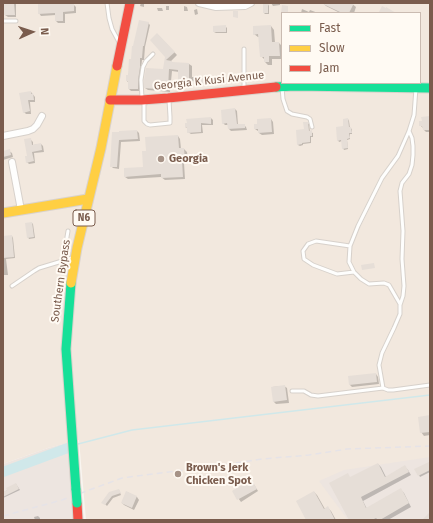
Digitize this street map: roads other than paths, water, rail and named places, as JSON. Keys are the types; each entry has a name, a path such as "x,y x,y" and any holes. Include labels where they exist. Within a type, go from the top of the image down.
{"main road":[{"name":"Southern Bypass","path":"78,520 66,340 72,277 88,198 101,148 130,3"},
{"name":"Georgia K Kusi Avenue","path":"110,100 168,98 270,87 315,86 430,88"},
{"path":"3,213 88,198"}],"street":[{"path":"199,3 216,7 245,6 251,3"},
{"path":"3,136 33,129 42,116"},
{"path":"12,162 21,210"}],"lane":[{"path":"107,3 112,29 121,45"},
{"path":"3,21 16,21"},
{"path":"244,49 244,90"},
{"path":"153,54 146,61 143,67 141,80 144,121 147,124 150,125 170,122 168,98"},
{"path":"282,87 283,99 287,111 292,114 310,118 312,128"},
{"path":"400,305 389,285 384,283 369,284 354,272 349,262 350,246 358,226 382,178 398,156 410,131 414,115 416,88"},
{"path":"382,388 379,365 382,353 400,314 400,305 403,296 403,231 400,191 402,183 409,174 412,165 413,146 410,131"},
{"path":"63,261 68,231"},
{"path":"350,246 316,242 308,244 303,251 304,259 314,265 337,274 354,272"},
{"path":"12,286 34,271 75,257"},
{"path":"292,391 304,391 318,396 382,388 392,390 430,385"}],"waterway":[{"path":"78,444 132,430 430,395"},
{"path":"3,472 73,446"}],"railway":[{"path":"3,516 62,500 122,478 347,449 430,446"}],"place":[{"name":"Georgia","path":"161,159"},
{"name":"Brown's Jerk Chicken Spot","path":"178,474"}]}
